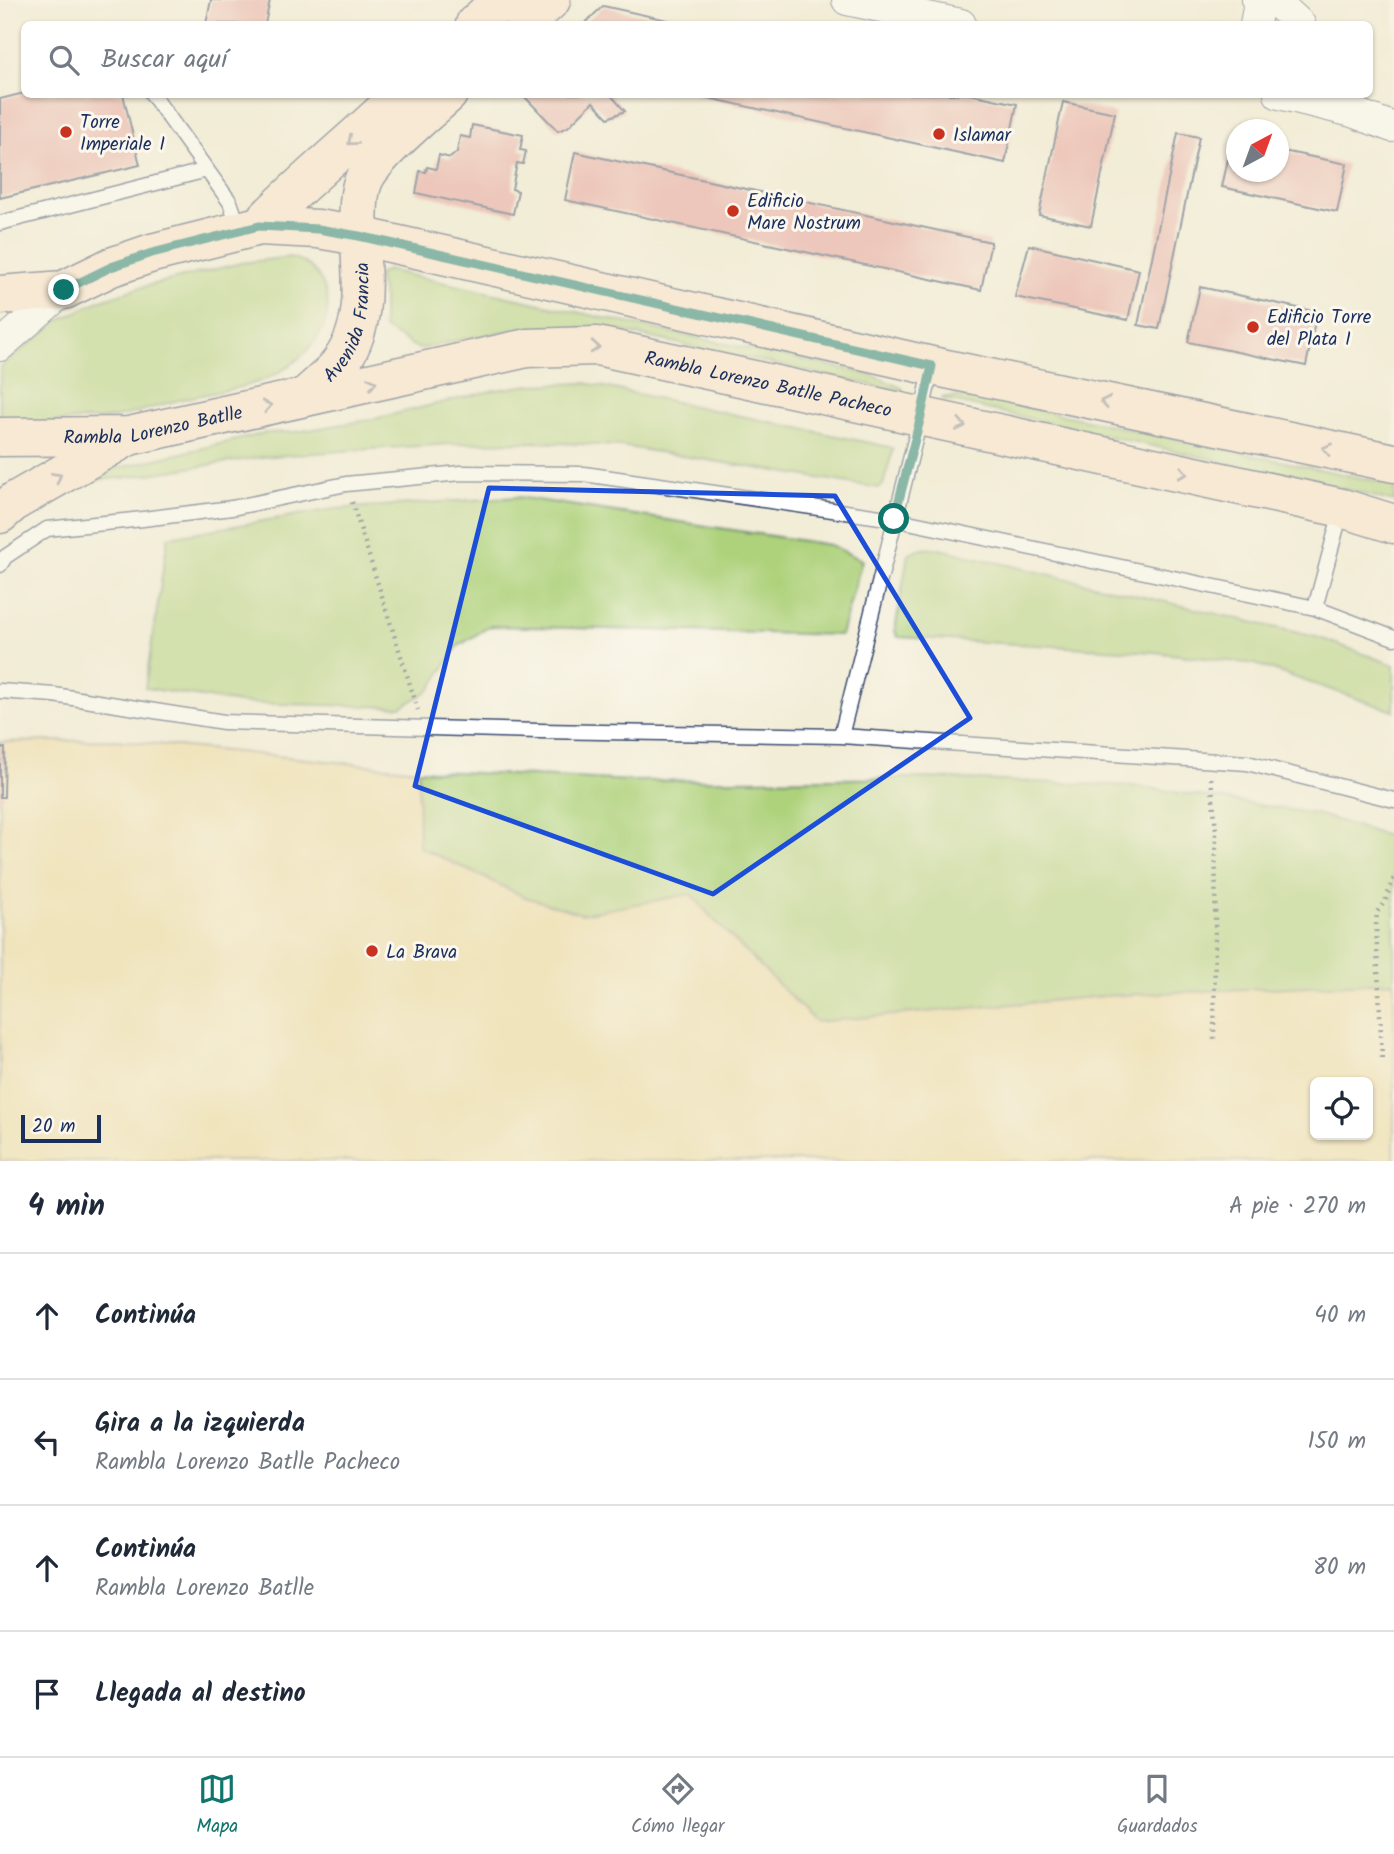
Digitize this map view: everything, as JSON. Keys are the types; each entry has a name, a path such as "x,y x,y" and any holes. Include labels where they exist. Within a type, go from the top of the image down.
{"main road":[{"path":"500,16 551,0"},
{"path":"250,229 355,139 398,98"},
{"name":"Avenida Francia","path":"305,397 337,367 356,334 362,303 359,236 362,183 382,155 444,98"},
{"path":"0,295 64,290 111,267 152,253 250,229 318,229 932,366 1394,463"},
{"name":"Rambla Lorenzo Batlle Pacheco","path":"305,397 527,348 597,346 1342,508 1394,524"},
{"name":"Rambla Lorenzo Batlle","path":"0,437 129,436 305,397"},
{"path":"0,514 15,501 129,436"}],"street":[{"path":"847,0 947,21"},
{"path":"1256,21 1258,8 1281,7"},
{"path":"1295,98 1352,112 1393,128"},
{"path":"1372,98 1383,110 1393,128"},
{"path":"0,346 64,290"}],"lane":[{"path":"155,98 250,229"},
{"path":"0,223 207,170"},
{"path":"841,736 932,366"},
{"path":"0,565 5,557 47,529 232,508 346,484 461,473 584,474 894,519 1315,608 1394,638"},
{"path":"1315,608 1342,508"},
{"path":"0,691 54,695 224,722 553,732 841,736 1210,760 1247,763 1394,800"}],"path":[{"path":"346,484 423,728"},
{"path":"1210,760 1216,830 1214,1043"},
{"path":"1382,1058 1376,926 1377,912 1385,901 1394,877"}],"highlighted area":[{"path":"489,488 835,496 970,718 713,894 415,786"}],"green space":[{"path":"290,257 308,266 317,275 324,286 327,308 325,323 318,336 298,359 285,369 248,385 112,418 0,426 0,367 60,320 101,300 138,288 241,263"},
{"path":"387,270 869,374 902,388 903,392 620,331 521,329 419,349 383,328 383,295 378,275"},
{"path":"585,383 893,450 883,485 879,488 621,446 537,442 467,443 262,457 123,478 92,480 92,475 97,473 266,433 296,432 374,419 495,390 530,385"},
{"path":"978,397 1394,485 1394,502 942,399"},
{"path":"518,497 830,545 862,560 841,635 490,626 457,647 430,690 401,707 239,703 145,688 168,537 334,509"},
{"path":"936,548 1320,638 1394,665 1394,711 1255,664 1154,652 898,637 895,631 908,554 920,549"},
{"path":"418,770 633,781 930,778 1136,786 1317,814 1394,838 1394,982 1105,996 816,1022 691,895 582,914 525,897 419,847"}],"sand":[{"name":"La Brava","path":"115,740 418,770 419,847 525,897 582,914 691,894 816,1022 1105,996 1394,982 1394,1161 0,1161 0,742"}],"building":[{"path":"211,0 270,0 266,21 207,21"},
{"path":"603,6 672,21 587,21"},
{"name":"Torre Imperiale I","path":"21,94 21,98 124,98 140,165 0,198 0,99"},
{"path":"526,98 614,98 625,111 608,118 593,102 568,127 558,131"},
{"name":"Islamar","path":"708,98 989,98 1017,104 1005,163"},
{"path":"1063,102 1115,113 1091,226 1039,215"},
{"path":"472,125 523,135 520,150 526,151 523,164 517,163 512,189 518,191 513,214 416,193 420,171 426,172 427,167 436,169 439,155 450,158 457,152 460,136 470,138"},
{"path":"1178,133 1199,137 1159,329 1138,325"},
{"name":"Edificio Mare Nostrum","path":"575,152 991,242 981,290 565,200"},
{"path":"1289,152 1347,164 1337,212 1222,187 1226,168 1226,182 1289,182"},
{"path":"1029,245 1139,270 1128,320 1015,297"},
{"name":"Edificio Torre del Plata I","path":"1200,287 1317,312 1306,366 1188,342"},
{"path":"0,748 5,748 4,797 0,797"}],"place":[{"name":"Torre Imperiale I","path":"66,132"},
{"name":"Islamar","path":"939,134"},
{"name":"Edificio Mare Nostrum","path":"733,211"},
{"name":"Edificio Torre del Plata I","path":"1253,327"},
{"name":"La Brava","path":"372,951"}],"route":[{"path":"64,290 111,267 152,253 259,226 318,229 932,366 894,519"}]}
